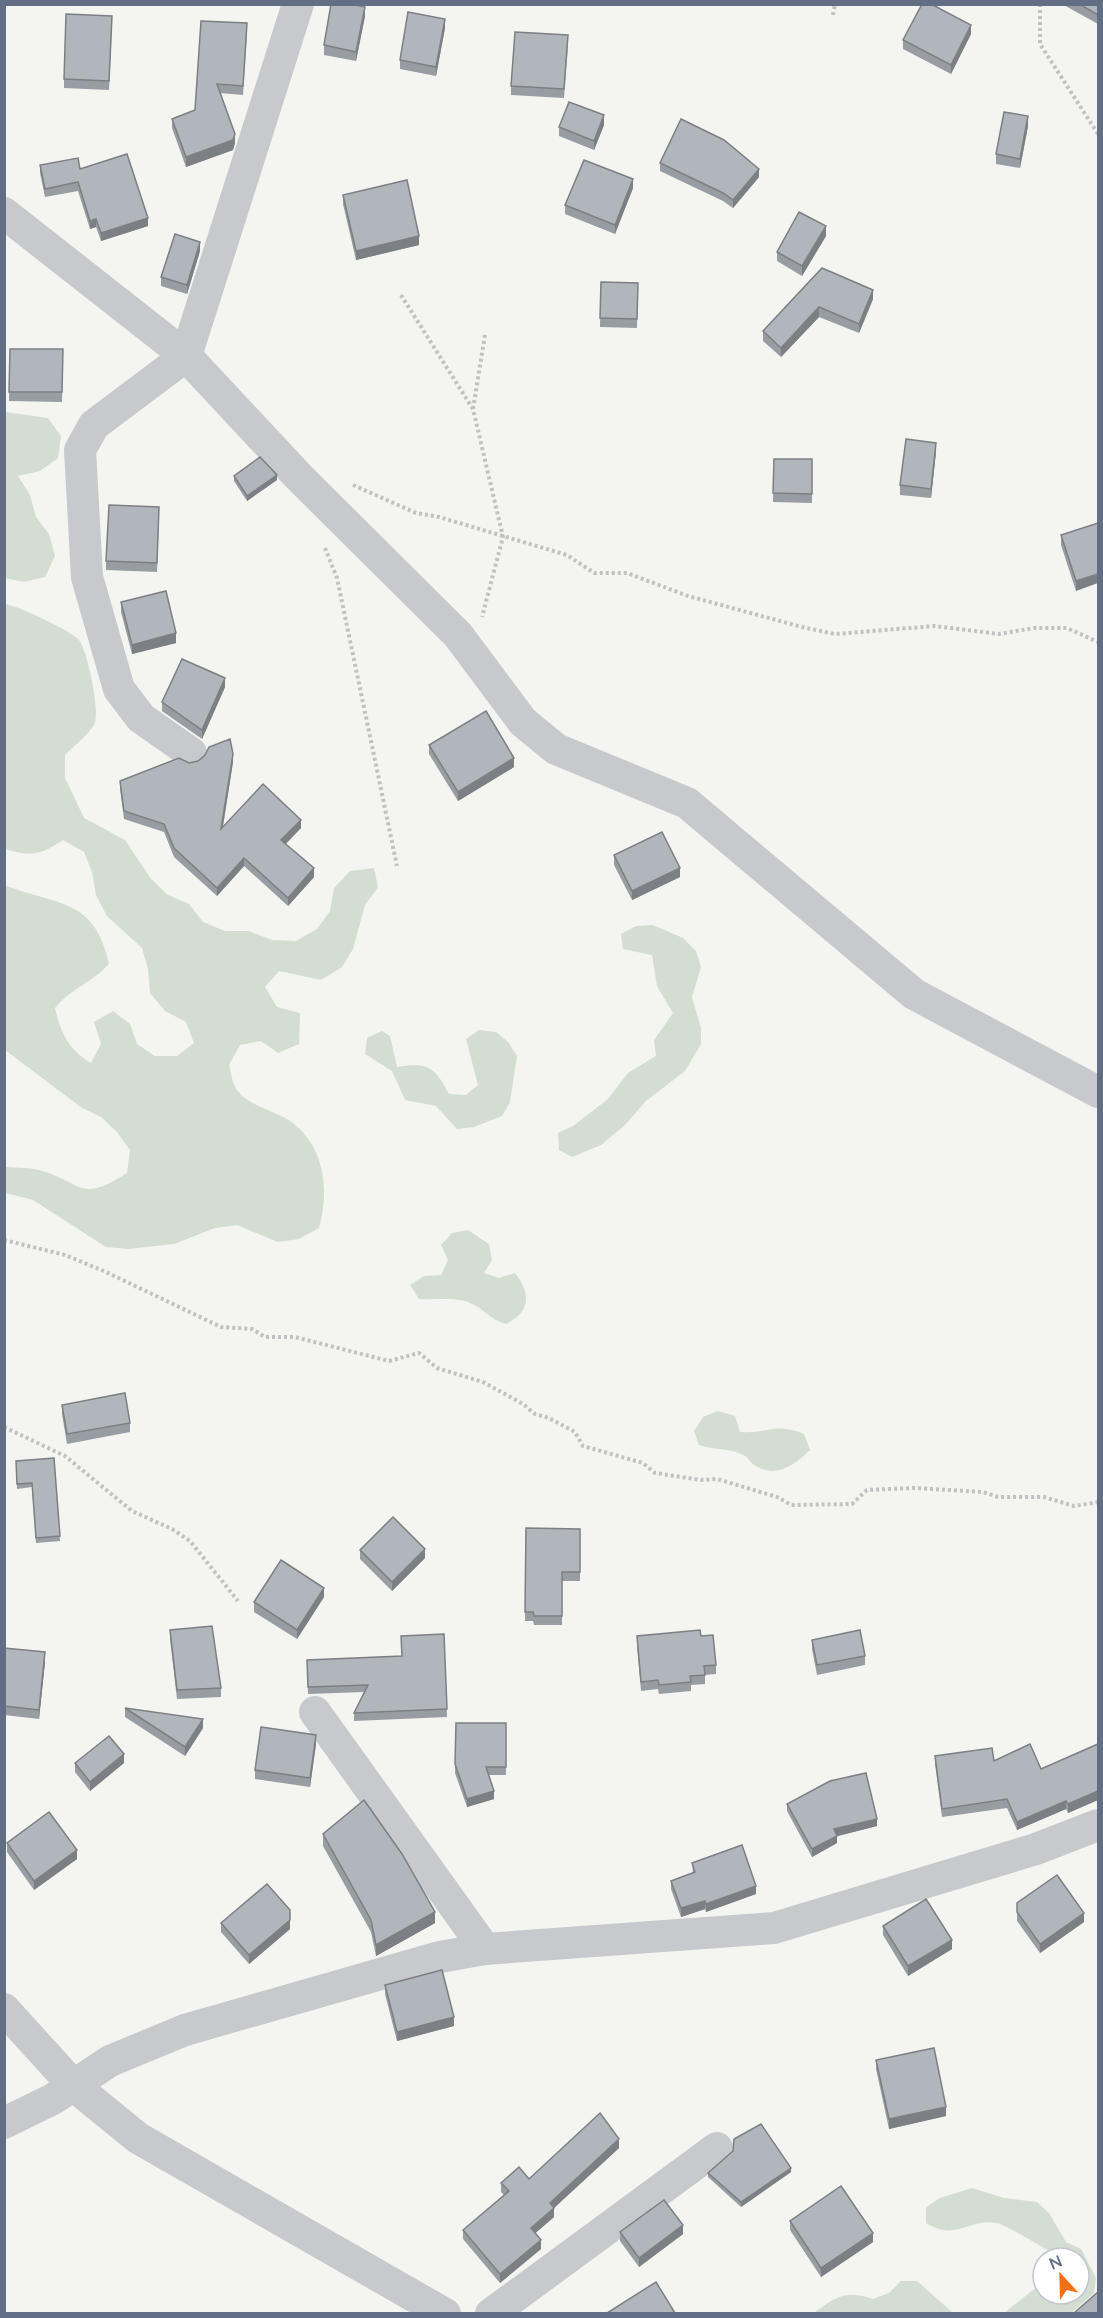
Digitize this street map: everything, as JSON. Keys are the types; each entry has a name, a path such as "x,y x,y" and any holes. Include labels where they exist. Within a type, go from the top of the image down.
{"street":[{"path":"191,753 141,718 119,689 87,577 80,450 94,425 186,356 298,4"},
{"path":"4,213 186,356 299,477 462,640 523,722 556,749 687,803 914,994 1098,1092"},
{"path":"315,1713 485,1949"},
{"path":"4,2123 73,2085 110,2061 186,2030 440,1957 485,1949 774,1928 1036,1849 1098,1826"},
{"path":"4,2009 73,2085 138,2138 445,2313"},
{"path":"491,2313 717,2148"}],"path":[{"path":"832,15 835,4"},
{"path":"1040,4 1040,44 1098,134"},
{"path":"401,295 473,409 503,537 480,622 462,640"},
{"path":"473,409 485,335"},
{"path":"344,482 416,513 439,517 567,555 594,573 627,573 688,596 802,627 834,633 935,626 999,633 1034,628 1067,628 1098,642"},
{"path":"324,545 337,578 397,866"},
{"path":"4,1240 65,1256 106,1272 221,1327 252,1329 265,1337 295,1337 390,1361 419,1353 437,1368 483,1382 523,1404 535,1414 549,1418 575,1432 583,1446 643,1463 655,1473 701,1480 717,1479 777,1497 791,1505 852,1504 867,1490 915,1488 983,1492 998,1497 1044,1497 1074,1506 1098,1502"},
{"path":"4,1427 65,1456 132,1511 172,1529 190,1541 238,1601"}],"shaded area":[{"path":"5,412 48,418 61,436 58,458 40,471 18,476 30,495 36,517 49,534 55,556 45,577 24,582 5,578"},
{"path":"5,604 55,625 74,636 79,640 86,656 96,718 88,733 65,755 65,778 84,818 125,840 151,879 168,895 189,904 203,922 225,931 249,931 272,940 296,941 317,929 330,911 334,888 350,871 374,868 378,887 365,905 353,949 342,967 321,980 279,971 265,987 277,1007 300,1013 299,1044 278,1053 261,1041 240,1045 229,1065 234,1085 240,1094 254,1104 293,1123 312,1145 318,1158 324,1186 319,1228 299,1239 278,1242 237,1225 215,1228 174,1244 128,1249 106,1247 33,1200 5,1193 5,1167 38,1170 83,1188 100,1187 127,1173 130,1150 117,1132 101,1117 82,1108 5,1050 5,885 71,907 94,926 103,942 109,964 68,995 55,1008 60,1026 77,1053 91,1063 101,1044 94,1022 113,1011 130,1024 137,1044 155,1056 177,1056 194,1043 186,1022 165,1011 150,993 148,969 142,948 107,916 96,895 92,872 84,852 63,840 36,853 29,854 5,849"},
{"path":"653,925 683,938 696,951 701,967 692,997 701,1028 701,1044 685,1071 646,1101 625,1125 601,1145 572,1157 559,1150 558,1133 573,1126 608,1099 628,1073 656,1056 654,1040 673,1013 657,986 652,955 623,949 621,934 636,926"},
{"path":"479,1030 496,1032 508,1042 517,1056 510,1102 502,1116 474,1127 457,1129 436,1106 405,1100 392,1071 365,1054 367,1038 382,1031 390,1036 397,1067 416,1065 429,1068 435,1072 449,1094 466,1095 478,1085 466,1039"},
{"path":"468,1230 489,1244 492,1260 484,1273 499,1278 515,1273 524,1288 526,1302 524,1308 520,1314 506,1324 462,1300 419,1299 410,1285 424,1276 441,1275 448,1260 441,1245 452,1233"},
{"path":"718,1411 735,1416 740,1432 785,1429 804,1434 810,1450 792,1465 771,1471 763,1470 736,1452 699,1445 694,1431 703,1417"},
{"path":"972,2188 1004,2198 1037,2202 1049,2213 1066,2242 1075,2246 1040,2246 997,2223 987,2222 954,2230 937,2228 926,2223 926,2207 940,2198"},
{"path":"1091,2268 1096,2278 1094,2293 1091,2296"},
{"path":"901,2281 917,2281 953,2313 814,2313 842,2296 855,2295 873,2299 889,2293"},
{"path":"1031,2292 1031,2306 1079,2306 1071,2313 1004,2313"}],"building":[{"path":"331,4 365,7 356,52 324,45"},
{"path":"922,4 931,4 971,25 951,65 903,40"},
{"path":"1079,4 1098,4 1098,15"},
{"path":"408,12 445,19 436,67 400,60"},
{"path":"66,14 112,16 109,81 64,79"},
{"path":"201,21 247,23 243,86 217,84 235,134 233,140 186,157 172,119 195,110"},
{"path":"515,32 568,35 564,89 511,86"},
{"path":"569,102 604,115 594,141 559,127"},
{"path":"1004,112 1028,116 1020,159 996,154"},
{"path":"681,119 724,140 759,169 733,200 660,163"},
{"path":"127,154 148,218 101,233 96,219 90,221 78,182 45,189 40,165 78,158 80,169"},
{"path":"584,160 633,179 615,225 565,205"},
{"path":"407,180 419,236 356,251 343,195"},
{"path":"799,212 826,226 802,266 777,252"},
{"path":"175,234 200,242 187,285 161,277"},
{"path":"822,268 873,290 859,324 819,307 781,348 763,331"},
{"path":"601,282 638,283 637,319 600,318"},
{"path":"10,349 63,349 62,392 9,392"},
{"path":"906,439 936,443 931,489 900,485"},
{"path":"260,457 277,475 247,496 234,476"},
{"path":"774,459 812,459 812,494 773,493"},
{"path":"109,505 159,507 157,563 106,561"},
{"path":"1098,523 1098,574 1076,581 1061,535"},
{"path":"166,591 176,633 132,645 121,602"},
{"path":"182,659 225,678 202,730 162,702"},
{"path":"486,711 514,758 458,792 429,745"},
{"path":"230,739 233,754 221,829 263,784 301,820 281,840 314,868 288,898 244,858 217,888 174,848 164,824 124,811 120,781 179,758 189,763 198,761 209,747"},
{"path":"662,832 680,868 632,891 614,855"},
{"path":"125,1393 130,1423 67,1434 62,1405"},
{"path":"54,1458 60,1536 36,1538 32,1483 17,1484 16,1461"},
{"path":"393,1517 425,1549 392,1582 360,1550"},
{"path":"526,1528 580,1529 580,1572 562,1572 562,1616 534,1616 533,1612 525,1612"},
{"path":"281,1560 324,1588 297,1630 254,1602"},
{"path":"212,1626 221,1688 177,1690 170,1630"},
{"path":"700,1630 701,1636 713,1635 716,1665 704,1666 705,1675 690,1676 691,1682 659,1685 658,1680 641,1682 637,1636"},
{"path":"860,1630 865,1656 817,1665 812,1640"},
{"path":"444,1634 447,1709 354,1713 368,1685 308,1687 307,1660 402,1656 401,1636"},
{"path":"4,1648 45,1652 39,1710 4,1706"},
{"path":"125,1708 203,1719 185,1747"},
{"path":"456,1723 506,1723 506,1767 486,1767 494,1791 467,1799 455,1764"},
{"path":"261,1727 316,1735 310,1778 255,1770"},
{"path":"109,1736 124,1754 90,1782 75,1763"},
{"path":"1030,1744 1041,1769 1098,1744 1098,1791 1068,1804 1066,1801 1017,1822 1007,1799 942,1809 935,1756 992,1748 994,1761"},
{"path":"866,1773 877,1819 834,1829 837,1836 812,1849 787,1804 830,1781"},
{"path":"364,1800 402,1854 435,1912 376,1945 371,1920 323,1834"},
{"path":"49,1812 77,1850 34,1881 7,1843"},
{"path":"742,1845 756,1886 706,1904 705,1901 681,1908 671,1881 695,1872 692,1863"},
{"path":"1057,1875 1084,1913 1040,1944 1017,1912 1017,1903"},
{"path":"267,1884 290,1910 290,1920 249,1955 221,1923"},
{"path":"926,1899 952,1940 908,1966 883,1926"},
{"path":"442,1970 454,2017 397,2032 385,1985"},
{"path":"934,2048 946,2107 889,2119 876,2060"},
{"path":"600,2113 619,2139 550,2203 554,2208 531,2228 541,2240 500,2274 463,2230 509,2191 501,2183 519,2167 529,2179"},
{"path":"761,2124 791,2168 741,2202 708,2173 733,2151 734,2139"},
{"path":"841,2186 873,2233 821,2268 790,2221"},
{"path":"664,2200 683,2225 639,2258 620,2232"},
{"path":"656,2282 675,2313 607,2313"},
{"path":"1098,2292 1098,2313 1074,2313 1082,2306 1091,2306 1091,2298"}]}
